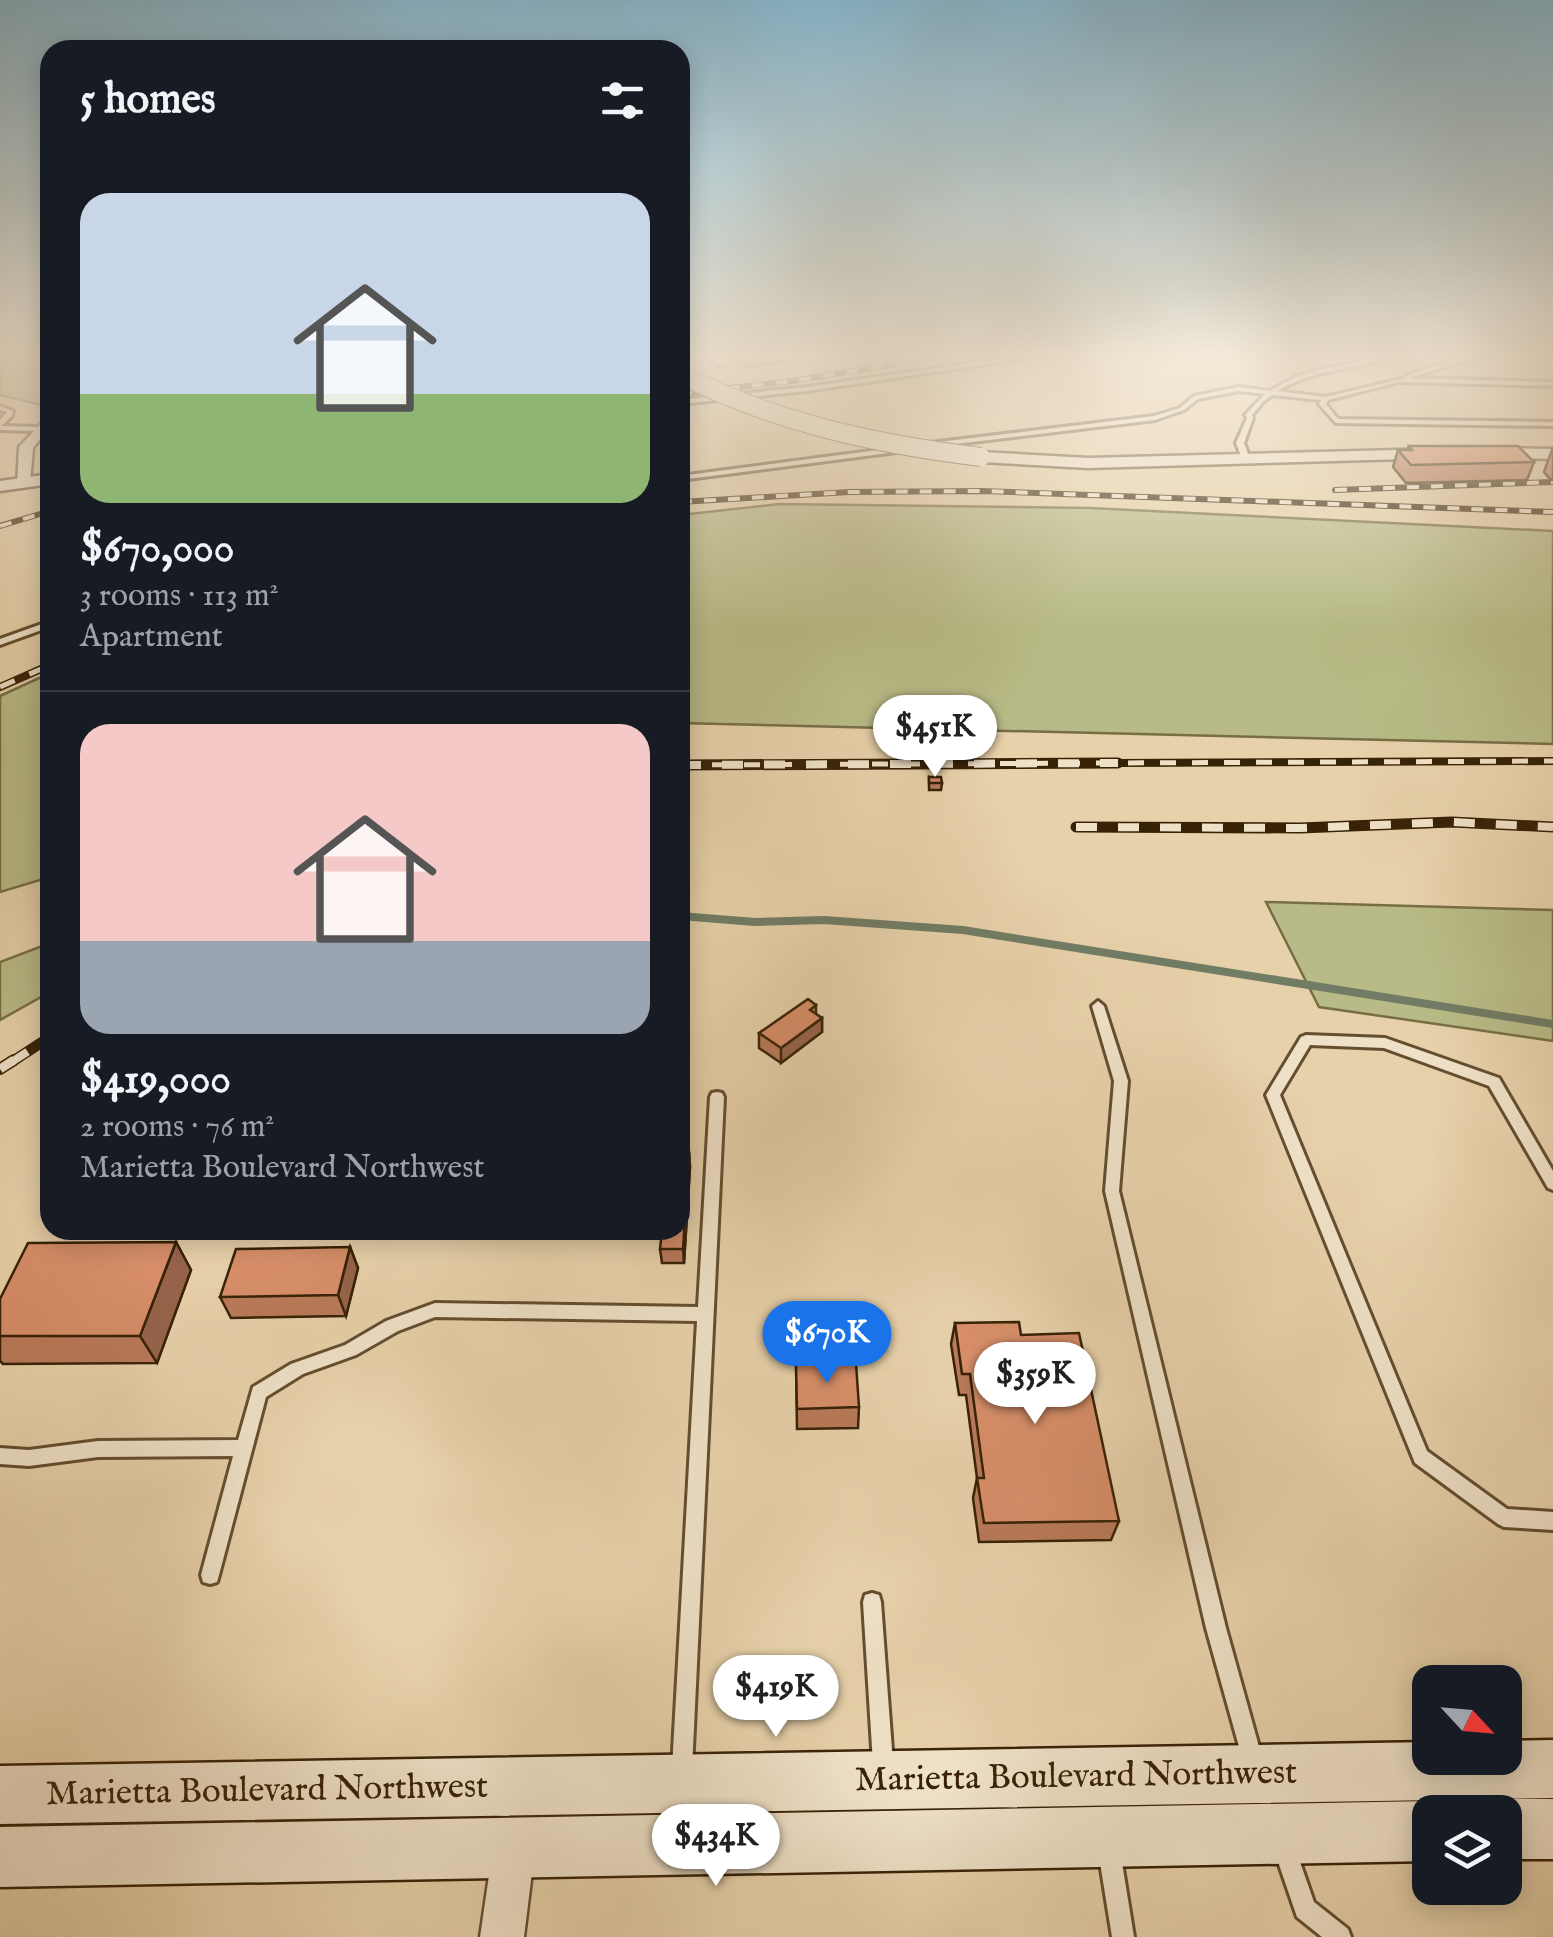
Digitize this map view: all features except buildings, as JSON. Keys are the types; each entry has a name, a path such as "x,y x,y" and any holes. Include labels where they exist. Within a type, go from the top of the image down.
{"main road":[{"name":"Marietta Boulevard Northwest","path":"0,1795 680,1815 884,1781 1553,1769"},
{"path":"0,1857 514,1847 680,1815 1107,1837 1412,1831"},
{"path":"1522,1829 1553,1828"}],"street":[{"path":"22,483 22,460 33,444"},
{"path":"906,444 981,457 1088,463 1553,454"},
{"path":"0,486 40,480"},
{"path":"502,1937 514,1847"}],"lane":[{"path":"690,477 946,444"},
{"path":"1240,444 1246,459"},
{"path":"0,642 40,628"},
{"path":"1098,1006 1120,1081 1112,1192 1216,1628 1256,1773"},
{"path":"1553,1184 1494,1082 1385,1043 1306,1040 1274,1095 1422,1457 1504,1518 1553,1521"},
{"path":"680,1815 716,1098"},
{"path":"210,1575 259,1392 297,1369 350,1350 392,1326 434,1310 706,1314"},
{"path":"0,1456 244,1448"},
{"path":"872,1602 884,1781"},
{"path":"1280,1834 1304,1910 1340,1937"},
{"path":"1107,1837 1123,1937"}],"green space":[{"path":"779,504 1090,508 1553,531 1553,744 690,723 690,514"},
{"path":"40,678 40,880 0,892 0,696"},
{"path":"1266,902 1553,910 1553,1041 1319,1007"},
{"path":"40,947 40,998 0,1020 0,962"}],"waterway":[{"path":"690,917 755,922 824,920 963,930 1553,1024"}],"railway":[{"path":"1335,490 1553,482"},
{"path":"690,501 849,492 982,491 1553,512"},
{"path":"0,526 40,514"},
{"path":"0,687 40,669"},
{"path":"690,765 1553,761"},
{"path":"690,765 1118,763"},
{"path":"1076,827 1300,828 1452,822 1553,827"},
{"path":"10,1063 40,1044"},
{"path":"0,1069 14,1060"}]}
